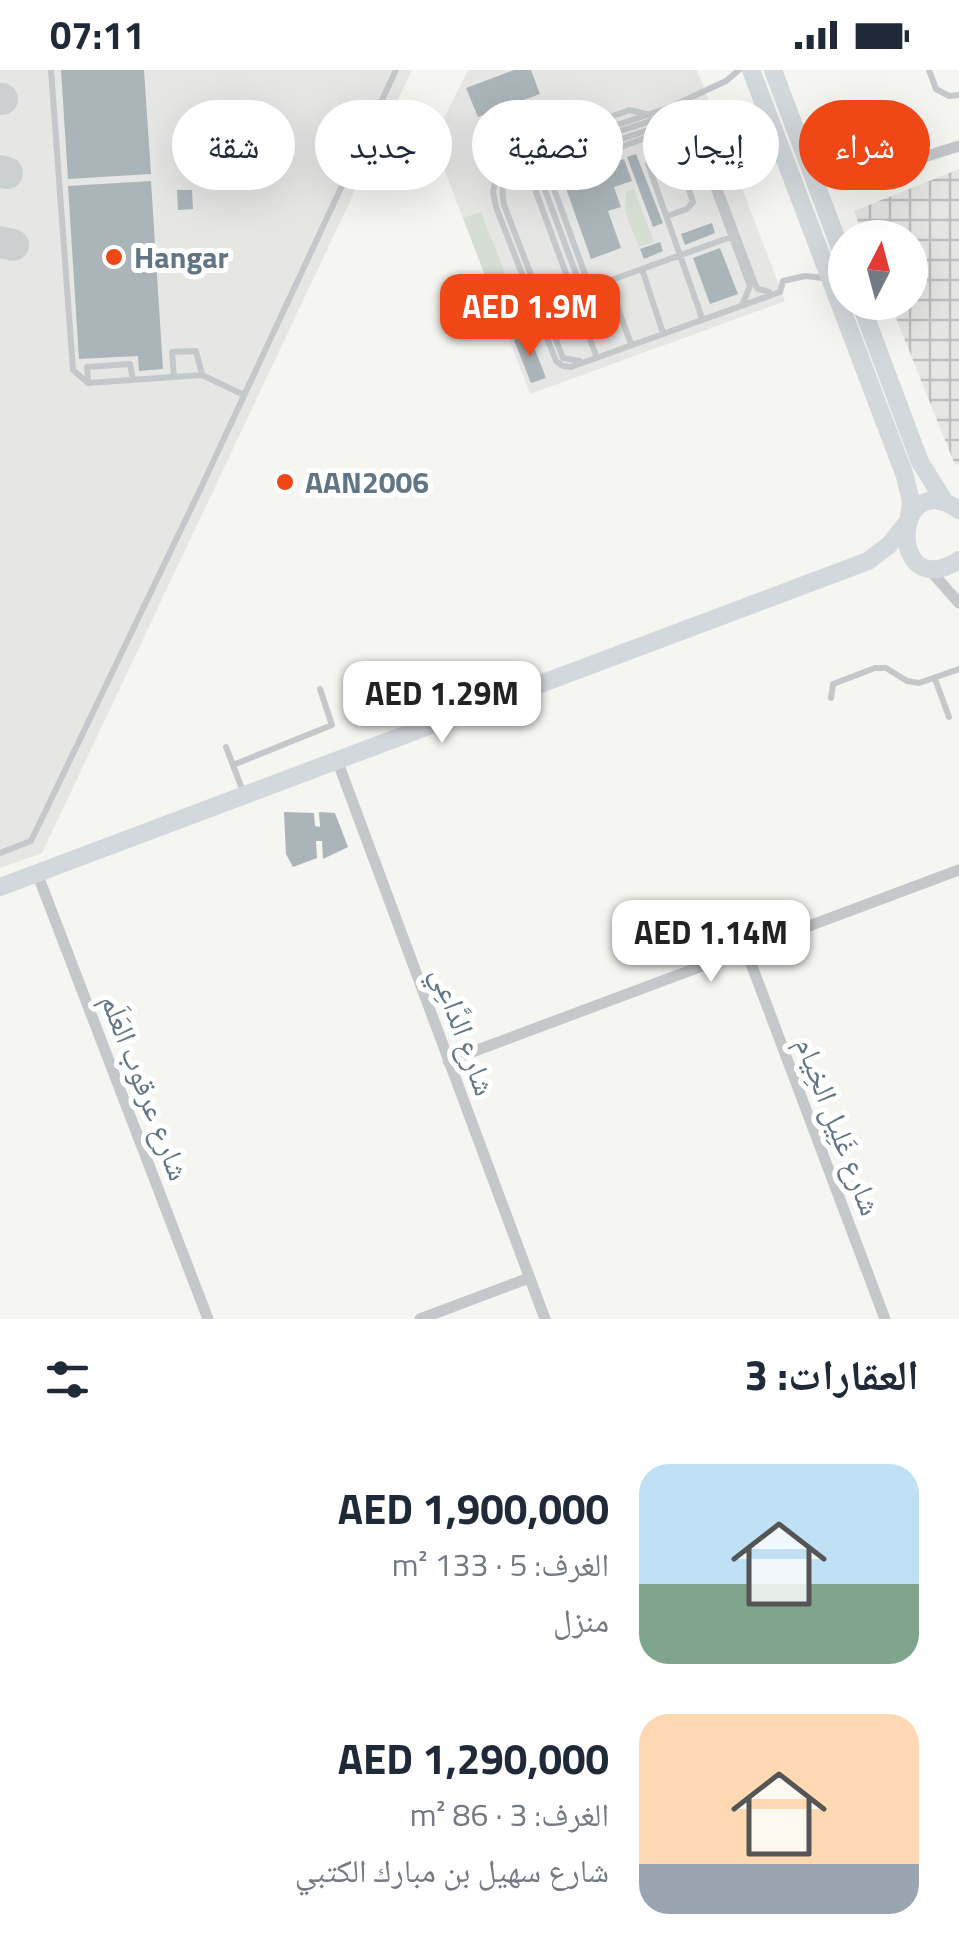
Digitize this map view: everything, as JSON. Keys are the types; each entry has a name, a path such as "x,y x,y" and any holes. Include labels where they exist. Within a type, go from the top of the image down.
{"street":[{"path":"751,70 828,272"},
{"path":"773,70 830,220"},
{"path":"930,155 959,146"},
{"path":"846,320 905,476 911,502 905,545 959,603"},
{"path":"867,320 920,462 954,506"},
{"path":"0,887 868,560 889,545 925,504 954,506"},
{"path":"868,560 945,568 959,560"},
{"name":"شارع الدَّاعِي","path":"337,760 545,1319"},
{"path":"448,1062 959,870"},
{"name":"شارع عرقوب العَلَم","path":"38,873 208,1319"},
{"name":"شارع غَلِيل الخِيام","path":"746,950 885,1319"},
{"path":"420,1319 529,1278"}],"lane":[{"path":"52,70 73,370 88,383 202,375 244,395"},
{"path":"0,853 31,841 396,70"},
{"path":"685,100 726,81 739,70"},
{"path":"929,70 936,89 949,96 959,95"},
{"path":"540,307 504,205 504,174 520,157 643,116"},
{"path":"582,291 536,192 536,180 546,158 555,152 643,123"},
{"path":"596,358 554,189 558,172 643,139"},
{"path":"667,216 693,202 678,153 666,148 648,158 680,256 702,318"},
{"path":"495,190 496,207 563,358 596,358 780,292"},
{"path":"714,190 750,286 742,304"},
{"path":"720,190 755,284 764,292 780,292"},
{"path":"540,307 732,237"},
{"path":"642,269 663,332"},
{"path":"780,292 783,281 798,277 828,279"},
{"path":"608,281 630,344"},
{"path":"174,377 172,352 196,352 202,375"},
{"path":"88,383 87,367 130,364 132,380"},
{"path":"831,698 833,684 874,668 886,668 919,683 959,669"},
{"path":"935,679 948,718"},
{"path":"233,766 332,725 320,689"},
{"path":"226,748 244,795"}],"shaded area":[{"path":"0,70 412,70 398,100 315,100 315,190 355,190 42,853 0,868"},
{"path":"468,70 697,70 708,100 643,100 643,190 743,190 785,301 530,394 452,190 452,102"},
{"path":"959,169 959,464 955,465 897,320 928,320 928,220 857,220 854,211 906,190 930,190 930,181"},
{"path":"634,189 654,242 639,247 625,212 626,192"},
{"path":"481,212 527,330 509,337 463,218"}],"building":[{"name":"Hangar","path":"61,70 144,70 151,174 68,179"},
{"path":"514,70 531,70 540,94 524,100 472,102 466,88"},
{"path":"636,154 643,172 643,190 650,190 663,223 653,227 627,157"},
{"path":"623,159 632,181 623,184"},
{"name":"Hangar","path":"151,181 163,369 139,371 138,356 79,359 68,186"},
{"path":"177,190 192,190 193,209 178,210"},
{"path":"567,190 615,190 621,207 608,211 621,248 591,259"},
{"path":"712,223 715,233 685,245 681,234"},
{"path":"660,242 663,251 644,259 640,249"},
{"path":"720,248 738,294 710,304 693,258"},
{"path":"529,334 546,378 531,383 514,340"},
{"path":"284,812 314,813 315,826 320,827 319,812 335,813 348,847 323,859 322,841 316,841 317,858 293,867 286,854"}],"taxiway":[{"path":"0,171 7,173"},
{"path":"0,242 13,245"}],"place":[{"name":"Hangar","path":"114,257"},
{"name":"AAN2006","path":"285,482"}]}
